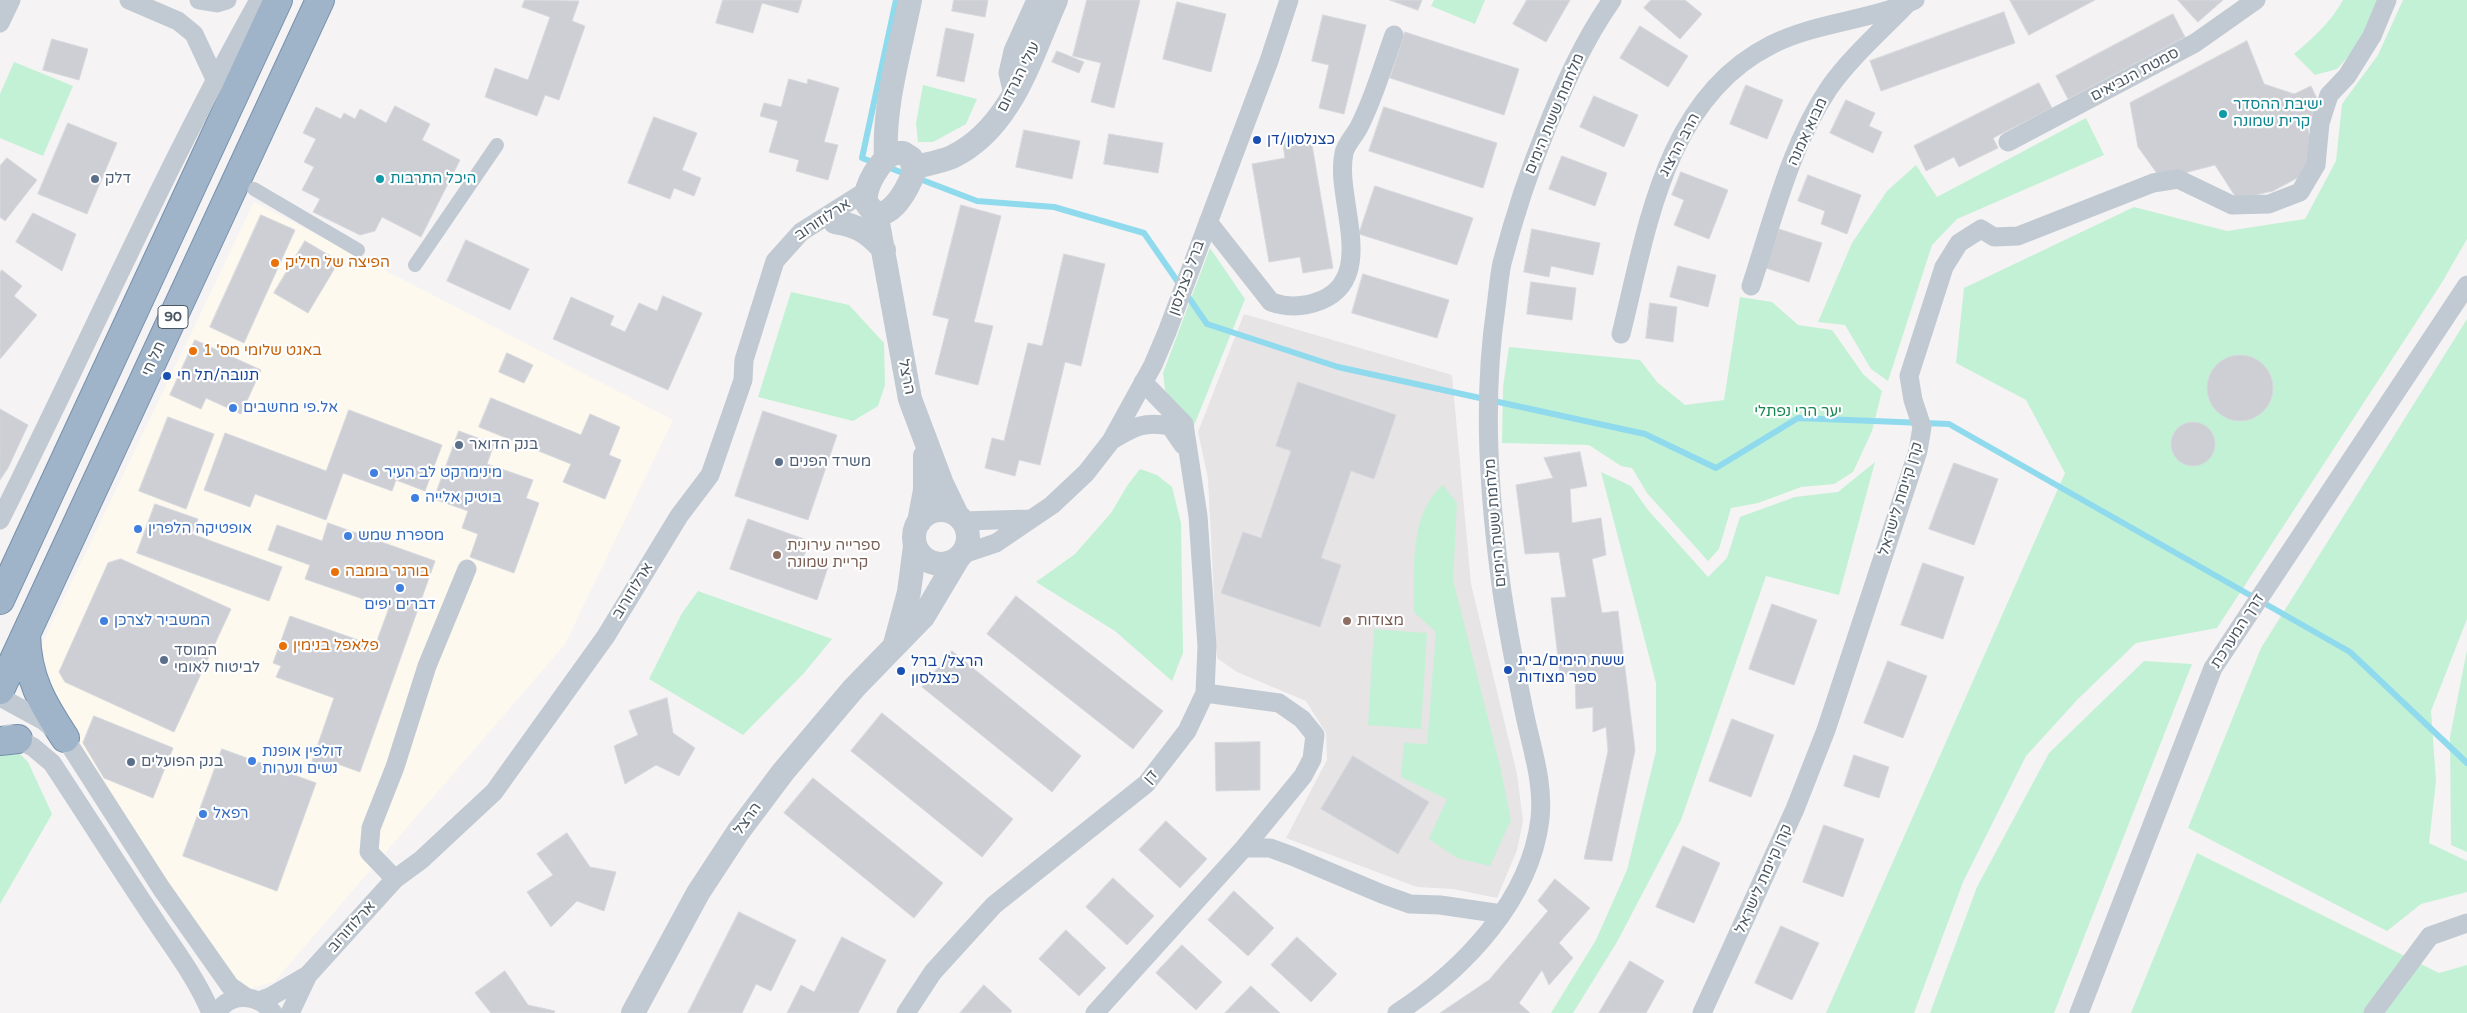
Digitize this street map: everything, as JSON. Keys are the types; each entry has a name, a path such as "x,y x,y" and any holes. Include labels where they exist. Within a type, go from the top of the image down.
{"highway":[{"name":"90","path":"0,600 278,0"},
{"name":"תל חי","path":"0,690 320,0"},
{"path":"26,634 27,658 32,679 44,706 65,738"}],"street":[{"path":"0,23 11,0"},
{"path":"129,0 178,21 194,34 215,79"},
{"path":"199,0 217,3 227,0"},
{"path":"0,520 215,79 259,0"},
{"path":"876,205 912,177 901,159 896,136 892,90 910,0"},
{"path":"1013,95 1008,73 1013,52 1036,0"},
{"name":"עולי הגרדום","path":"901,159 952,157 980,137 1006,111 1056,0"},
{"name":"ברל כצנלסון","path":"960,557 996,543 1052,505 1086,473 1111,441 1143,382 1167,332 1269,61 1288,0"},
{"name":"מלחמת ששת הימים","path":"1398,1013 1450,972 1502,914 1520,883 1532,852 1540,820 1541,795 1537,762 1524,713 1501,583 1487,430 1487,380 1502,265 1528,174 1572,66 1612,0"},
{"name":"סמטת הנביאים","path":"2008,142 2195,43 2256,0"},
{"name":"קרן קיימת לישראל","path":"1702,1013 1795,809 1829,720 1918,451 1922,427 1913,400 1908,376 1944,267 1958,243 1981,229 1994,237 2018,236 2153,183 2170,180 2178,179 2232,205 2269,204 2300,192 2316,165 2320,123 2329,95 2347,76 2372,36 2387,0"},
{"name":"מבוא אמנה","path":"1752,286 1782,190 1806,129 1829,88 1911,2"},
{"name":"הרב הרצוג","path":"1621,334 1657,189 1691,118 1728,74 1771,45 1820,28 1911,2"},
{"path":"1208,222 1271,302 1287,307 1316,303 1332,296 1347,279 1351,248 1344,183 1344,153 1359,126 1394,35"},
{"path":"415,265 497,146"},
{"path":"876,205 901,159"},
{"path":"254,189 358,250"},
{"name":"ארלוזורוב","path":"782,252 794,243 854,212 876,205"},
{"name":"ארלוזורוב","path":"290,1013 308,975 395,879 421,860 494,792 606,636 679,516 710,475 743,380 744,360 770,271 782,252 801,232 876,205"},
{"name":"הרצל","path":"876,205 893,311"},
{"name":"הרצל","path":"876,205 893,311 910,399 925,441 960,518"},
{"path":"835,222 856,226 867,233 884,250"},
{"name":"דרך המערכת","path":"2079,1013 2213,668 2467,285"},
{"name":"דן","path":"906,1013 933,972 994,905 1146,784 1187,730 1205,693 1207,646 1198,516 1184,424 1143,382"},
{"name":"דן","path":"1111,441 1133,428 1151,423 1170,426 1188,453"},
{"name":"הרצל","path":"919,522 925,490 925,441"},
{"path":"894,648 909,592 915,546 915,530 919,522 924,516 939,510 960,518 969,538 960,557 949,564 932,563 919,553 915,546"},
{"name":"ברל כצנלסון","path":"960,518 1029,519"},
{"name":"הרצל","path":"633,1013 698,893 738,832 783,772 854,688 924,617 960,557"},
{"path":"395,879 369,852 371,828 395,767 427,666 467,569"},
{"path":"1095,1013 1244,848 1303,776 1312,759 1315,735 1302,719 1279,703 1205,693"},
{"path":"0,697 44,721 65,738 161,888 230,986 273,1013"},
{"path":"6,737 39,751 52,763 200,986 211,1013"},
{"path":"1244,848 1270,848 1410,904 1440,905 1502,914"},
{"path":"2373,1013 2430,936 2467,923"},
{"name":"ארלוזורוב","path":"217,1013 226,1003 235,998 270,997 308,975"}],"shaded area":[{"path":"254,202 673,420 565,644 274,982 243,990 126,824 67,726 40,648"},
{"name":"מצודות","path":"1244,314 1452,375 1471,584 1517,774 1523,821 1517,850 1497,898 1453,889 1417,887 1286,838 1327,760 1326,733 1306,701 1237,672 1217,658 1208,478 1198,432"}],"green space":[{"path":"1434,0 1485,0 1475,24 1431,6"},
{"path":"2343,0 2380,0 2362,41 2337,69 2315,75 2294,54 2327,23"},
{"path":"2403,0 2467,0 2467,239 2441,284 2217,628 2136,643 2077,700 2026,756 1963,882 1914,1013 1826,1013 2065,473 2026,400 1956,363 1964,288 2134,207 2227,231 2305,219 2336,161 2342,104 2378,55"},
{"path":"14,62 73,86 43,156 0,138 0,94"},
{"path":"923,85 977,99 966,124 933,142 918,142 916,123"},
{"path":"2086,118 2104,155 1957,219 1932,245 1888,381 1871,369 1845,325 1818,322 1852,243 1887,191 1916,165 1937,197"},
{"path":"1210,248 1245,299 1193,428 1166,397 1163,373"},
{"path":"791,292 849,305 884,343 885,385 878,406 853,421 758,397"},
{"name":"יער הרי נפתלי","path":"1740,297 1772,302 1798,325 1832,330 1863,374 1882,391 1872,431 1853,472 1834,484 1801,487 1758,503 1731,508 1719,549 1708,561 1647,493 1632,468 1621,466 1589,445 1502,443 1503,387 1509,347 1640,360 1657,382 1685,405 1724,400"},
{"path":"2467,319 2467,619 2431,711 2436,781 2429,843 2467,861 2467,892 2421,904 2387,931 2188,828 2261,648"},
{"path":"1875,462 1839,595 1766,576 1681,820 1617,942 1573,1013 1551,1013 1596,940 1627,870 1656,751 1656,683 1601,472 1631,486 1648,510 1708,577 1727,558 1740,517 1795,497 1838,492"},
{"path":"1140,469 1157,475 1172,487 1181,523 1183,653 1172,681 1115,631 1036,582 1075,554 1111,513"},
{"path":"1443,485 1457,503 1453,580 1500,766 1511,820 1490,866 1457,858 1429,839 1447,799 1401,777 1404,743 1427,744 1436,632 1414,612 1414,562 1419,527 1424,511 1432,497"},
{"path":"698,591 832,639 804,673 743,735 649,679 682,613"},
{"path":"1374,629 1427,633 1421,729 1368,725"},
{"path":"2467,650 2467,852 2451,845 2450,737"},
{"path":"2144,661 2192,664 2054,1013 1930,1013 1977,887 2049,753"},
{"path":"16,750 28,762 52,814 0,904 0,754"},
{"path":"2197,853 2439,973 2467,965 2467,1013 2131,1013"}],"building":[{"path":"525,0 579,1 572,21 585,26 559,100 545,95 537,116 485,97 495,68 528,80 550,17 522,7"},
{"path":"723,0 802,0 798,13 762,3 753,33 716,23"},
{"path":"954,0 988,0 985,17 952,11"},
{"path":"1087,0 1140,0 1114,108 1091,102 1101,63 1073,56"},
{"path":"1390,0 1422,0 1418,10"},
{"path":"1527,0 1570,0 1546,42 1513,24"},
{"path":"1651,0 1685,0 1702,14 1680,39 1644,8"},
{"path":"2010,0 2095,0 2029,35"},
{"path":"2178,0 2223,0 2198,22"},
{"path":"1177,2 1226,14 1211,72 1163,59"},
{"path":"2004,12 2015,43 1881,91 1870,61"},
{"path":"2173,14 2185,37 2068,99 2056,76"},
{"path":"1323,15 1366,25 1344,114 1319,108 1329,65 1312,61"},
{"path":"1640,26 1688,56 1668,87 1620,58"},
{"path":"946,28 974,34 964,82 937,76"},
{"path":"1405,32 1519,69 1504,115 1390,78"},
{"path":"52,39 88,49 79,80 43,70"},
{"name":"ישיבת ההסדר קרית שמונה","path":"2247,41 2264,84 2294,94 2311,86 2321,107 2306,121 2314,155 2301,176 2273,191 2237,199 2215,165 2161,179 2138,147 2130,103"},
{"path":"1057,51 1084,62 1079,73 1052,62"},
{"path":"789,79 807,84 808,79 839,88 824,142 838,145 828,180 796,171 799,160 769,152 778,121 760,116 764,103 781,107"},
{"path":"2039,83 2052,108 1993,138 1998,148 1959,167 1954,157 1926,171 1914,146"},
{"path":"1746,85 1783,100 1767,139 1730,124"},
{"path":"1594,96 1638,115 1624,147 1580,127"},
{"path":"1846,100 1875,113 1869,126 1882,132 1873,153 1830,133"},
{"name":"היכל התרבות","path":"395,106 430,124 422,140 460,160 421,237 382,217 375,231 360,235 313,212 320,199 302,190 314,167 304,162 316,139 303,133 316,107 341,119 344,113 355,119 360,109 386,123"},
{"path":"1384,107 1497,143 1483,188 1369,151"},
{"path":"654,117 697,133 682,170 701,178 694,196 674,188 670,199 628,183"},
{"path":"68,123 117,143 87,214 38,194"},
{"path":"1024,130 1080,141 1072,179 1016,167"},
{"path":"1310,133 1333,268 1303,273 1300,257 1269,262 1252,164 1285,158 1282,138"},
{"path":"1109,134 1163,143 1158,173 1104,164"},
{"path":"1562,156 1607,173 1595,206 1549,189"},
{"path":"7,158 37,180 5,221 0,217 0,166"},
{"path":"1681,172 1728,190 1709,239 1674,225 1684,200 1672,195"},
{"path":"1808,175 1861,195 1847,234 1821,224 1825,211 1798,201"},
{"path":"1375,186 1473,218 1457,265 1359,234"},
{"path":"961,205 1001,216 974,322 993,326 978,385 935,374 949,319 933,315"},
{"path":"33,213 76,234 62,271 16,242"},
{"path":"261,215 295,230 244,343 210,327"},
{"path":"1532,229 1600,243 1593,275 1551,266 1549,277 1524,272"},
{"path":"1779,229 1822,243 1809,282 1766,268"},
{"path":"466,240 529,269 510,310 447,281"},
{"path":"305,241 339,261 308,313 274,293"},
{"path":"1064,254 1105,264 1081,366 1065,362 1040,465 1019,460 1015,476 985,468 992,438 1004,441 1028,343 1042,346"},
{"path":"1678,266 1716,275 1708,307 1670,297"},
{"path":"2,270 22,286 14,296 37,315 0,359 0,272"},
{"path":"1363,274 1449,300 1437,338 1352,313"},
{"path":"1531,282 1576,288 1572,320 1527,314"},
{"path":"663,296 702,313 668,390 553,339 571,297 614,316 610,325 625,332 639,303 657,311"},
{"path":"1650,303 1677,307 1673,342 1646,338"},
{"path":"195,340 261,370 241,414 206,398 201,409 170,395"},
{"path":"507,353 533,365 524,383 499,372"},
{"path":"2240,355 2253,357 2263,365 2271,375 2273,388 2271,401 2263,411 2253,419 2240,421 2227,419 2217,411 2209,401 2207,388 2209,375 2217,365 2227,357"},
{"path":"1298,382 1396,415 1374,479 1351,471 1321,558 1341,565 1320,627 1221,593 1243,532 1261,538 1291,451 1276,446"},
{"path":"491,398 581,435 590,414 620,427 609,455 621,460 605,499 563,482 571,464 479,427"},
{"path":"0,409 28,425 8,468 0,480"},
{"path":"349,410 442,445 425,491 396,480 392,491 343,473 326,520 255,494 250,507 204,490 225,433 326,471"},
{"path":"763,411 837,435 808,520 735,496"},
{"path":"168,417 214,434 186,509 139,491"},
{"path":"2193,422 2205,426 2211,432 2215,444 2211,456 2205,462 2193,466 2181,462 2175,456 2171,444 2175,432 2181,426"},
{"path":"459,431 494,444 487,464 533,480 526,498 539,503 514,573 470,557 478,534 462,528 468,511 434,499"},
{"path":"1580,452 1587,486 1570,489 1572,523 1601,518 1606,555 1592,559 1602,613 1618,611 1635,750 1612,861 1584,859 1608,751 1606,727 1593,732 1593,707 1576,709 1575,675 1560,675 1551,598 1566,597 1559,552 1525,554 1516,485 1553,478 1544,458"},
{"path":"1954,463 1998,479 1974,545 1929,529"},
{"path":"155,504 198,519 192,534 282,567 269,601 137,553"},
{"path":"748,519 810,541 803,558 828,567 817,600 730,569"},
{"path":"328,523 435,561 360,772 335,763 331,775 310,767 334,698 276,677 281,666 273,663 290,616 375,646 389,608 305,579 310,565 268,550 277,525 322,541"},
{"path":"121,559 231,609 174,732 65,682 59,672 108,563"},
{"path":"1923,563 1964,577 1943,639 1901,625"},
{"path":"1016,596 1163,711 1133,749 987,634"},
{"path":"1772,604 1817,620 1794,685 1749,669"},
{"path":"952,651 1081,756 1052,792 922,687"},
{"path":"1888,661 1927,676 1903,738 1864,723"},
{"path":"667,698 673,733 695,748 679,776 656,765 625,784 614,746 638,735 629,711"},
{"path":"882,713 1013,819 982,857 851,751"},
{"path":"94,716 173,748 153,798 104,778 83,743"},
{"path":"1732,719 1774,735 1751,797 1709,781"},
{"path":"1260,742 1260,790 1216,791 1215,743"},
{"path":"222,749 316,783 277,891 183,856"},
{"path":"1854,755 1889,767 1879,798 1844,786"},
{"path":"1353,756 1429,802 1398,854 1321,809"},
{"path":"813,778 943,883 914,918 784,813"},
{"path":"1166,821 1207,859 1180,888 1139,850"},
{"path":"1824,825 1864,839 1843,897 1803,882"},
{"path":"567,833 590,867 616,872 604,911 577,901 551,927 527,892 553,875 537,854"},
{"path":"1683,846 1720,863 1694,923 1656,907"},
{"path":"1113,878 1154,916 1127,945 1086,907"},
{"path":"1555,879 1590,908 1559,943 1573,958 1549,985 1542,970 1519,1003 1530,1013 1440,1013 1489,980 1548,911 1538,901"},
{"path":"1234,891 1274,928 1248,956 1208,920"},
{"path":"739,912 796,940 771,991 756,984 742,1013 688,1013"},
{"path":"1781,926 1819,943 1792,1000 1755,983"},
{"path":"1066,930 1106,968 1079,996 1039,959"},
{"path":"842,937 886,960 858,1013 787,1013 801,985 814,992"},
{"path":"1297,937 1337,974 1311,1002 1271,965"},
{"path":"1182,945 1222,982 1196,1010 1156,973"},
{"path":"1630,961 1664,981 1646,1013 1599,1013"},
{"path":"505,971 528,1005 555,1011 554,1013 491,1013 475,993"},
{"path":"984,985 1012,1011 1010,1013 960,1013"},
{"path":"1251,986 1280,1013 1225,1013"}],"waterway":[{"path":"875,163 862,158 896,0"},
{"path":"885,166 908,175"},
{"path":"917,178 977,201 1054,207 1144,233 1207,324 1338,367 1645,434 1716,468 1798,418 1949,424 2350,652 2467,763"}],"place":[{"name":"ישיבת ההסדר קרית שמונה","path":"2223,114"},
{"name":"כצנלסון/דן","path":"1257,140"},
{"name":"דלק","path":"95,179"},
{"name":"היכל התרבות","path":"380,179"},
{"name":"הפיצה של חיליק","path":"275,263"},
{"name":"באגט שלומי מס' 1","path":"193,351"},
{"name":"תנובה/תל חי","path":"167,376"},
{"name":"אל.פי מחשבים","path":"233,408"},
{"name":"בנק הדואר","path":"459,445"},
{"name":"משרד הפנים","path":"779,462"},
{"name":"מינימרקט לב העיר","path":"374,473"},
{"name":"בוטיק אלייה","path":"415,498"},
{"name":"אופטיקה הלפרין","path":"138,529"},
{"name":"מספרת שמש","path":"348,536"},
{"name":"ספרייה עירונית קריית שמונה","path":"777,555"},
{"name":"בורגר בומבה","path":"335,572"},
{"name":"דברים יפים","path":"400,588"},
{"name":"המשביר לצרכן","path":"104,621"},
{"name":"מצודות","path":"1347,621"},
{"name":"פלאפל בנימין","path":"283,646"},
{"name":"המוסד לביטוח לאומי","path":"164,660"},
{"name":"ששת הימים/בית ספר מצודות","path":"1508,670"},
{"name":"הרצל/ ברל כצנלסון","path":"901,671"},
{"name":"דולפין אופנת נשים ונערות","path":"252,761"},
{"name":"בנק הפועלים","path":"131,762"},
{"name":"רפאל","path":"203,814"}]}
